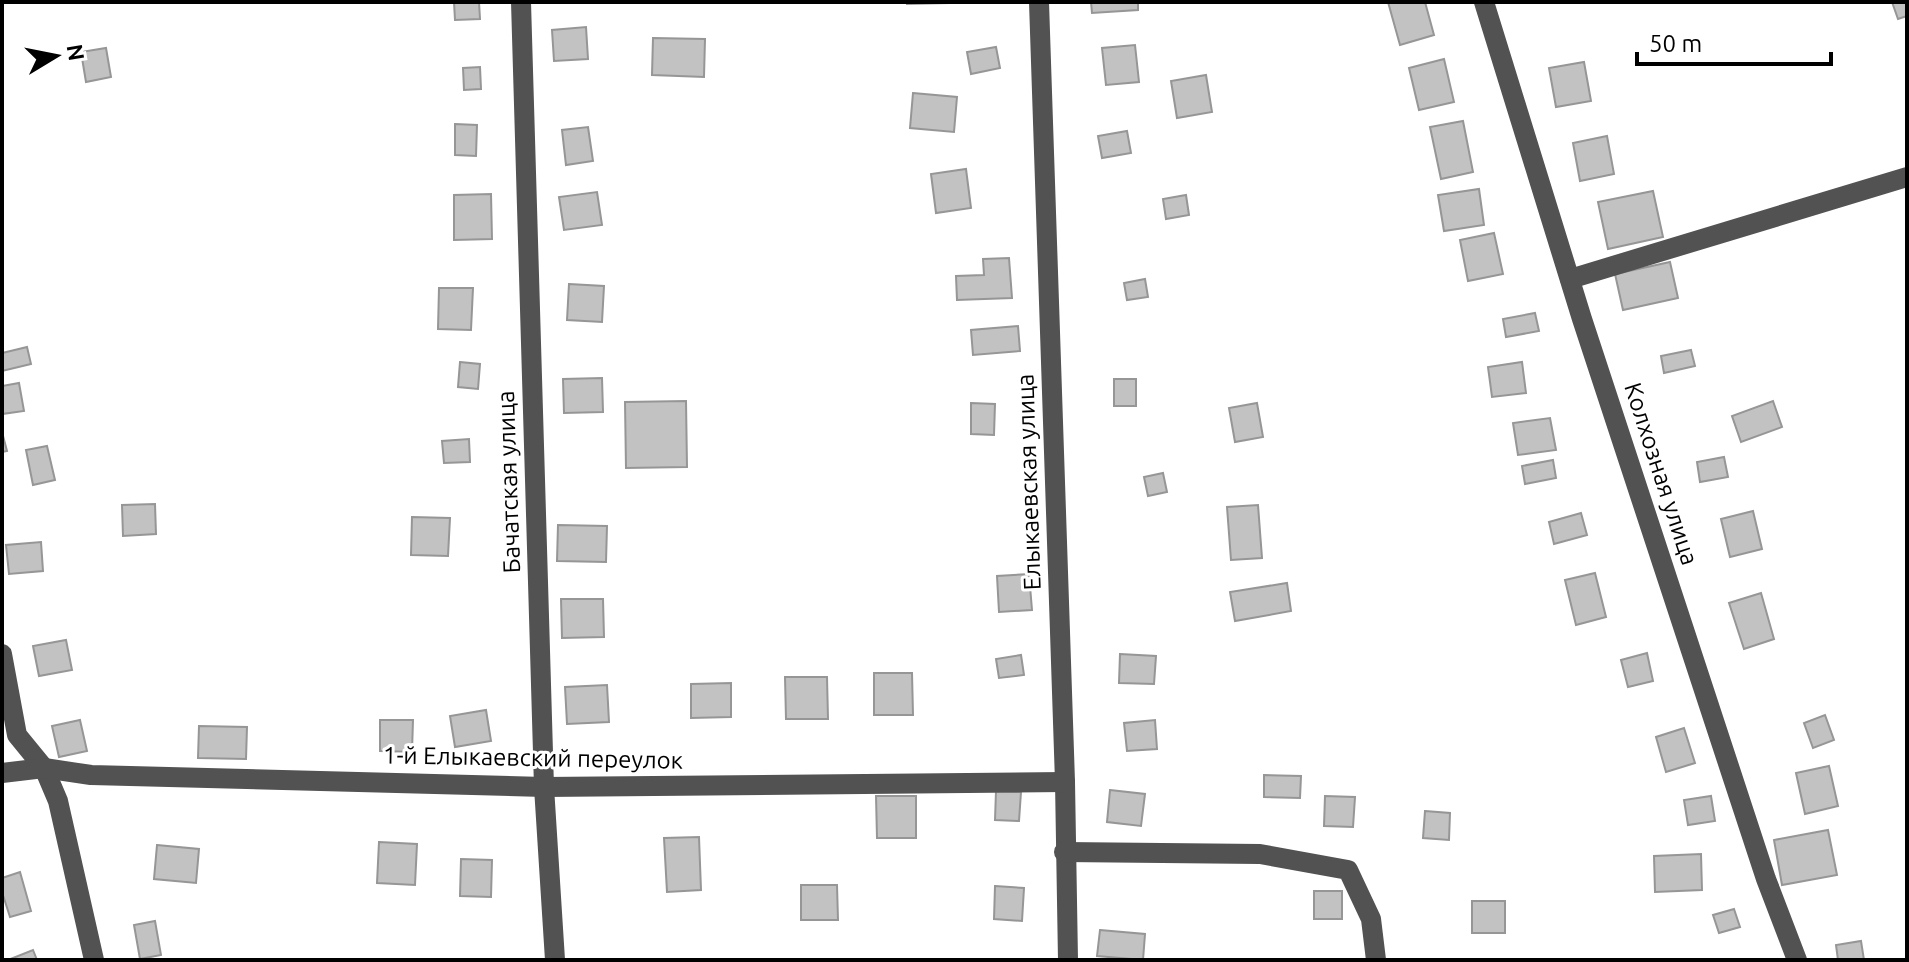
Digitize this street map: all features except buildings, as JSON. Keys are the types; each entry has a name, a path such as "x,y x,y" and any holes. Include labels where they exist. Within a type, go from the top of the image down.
{"street":[{"name":"Бачатская улица","path":"521,2 544,787 555,960"},
{"name":"Елыкаевская улица","path":"1039,2 1068,960"},
{"name":"Колхозная улица","path":"1484,2 1570,279 1766,879 1797,960"},
{"path":"1570,279 1907,177"},
{"path":"2,654 17,735 44,768 58,801 94,960"},
{"name":"1-й Елыкаевский переулок","path":"2,773 44,768 91,775 544,787 1065,782"},
{"path":"1064,852 1260,854 1348,870 1371,919 1376,960"}]}
